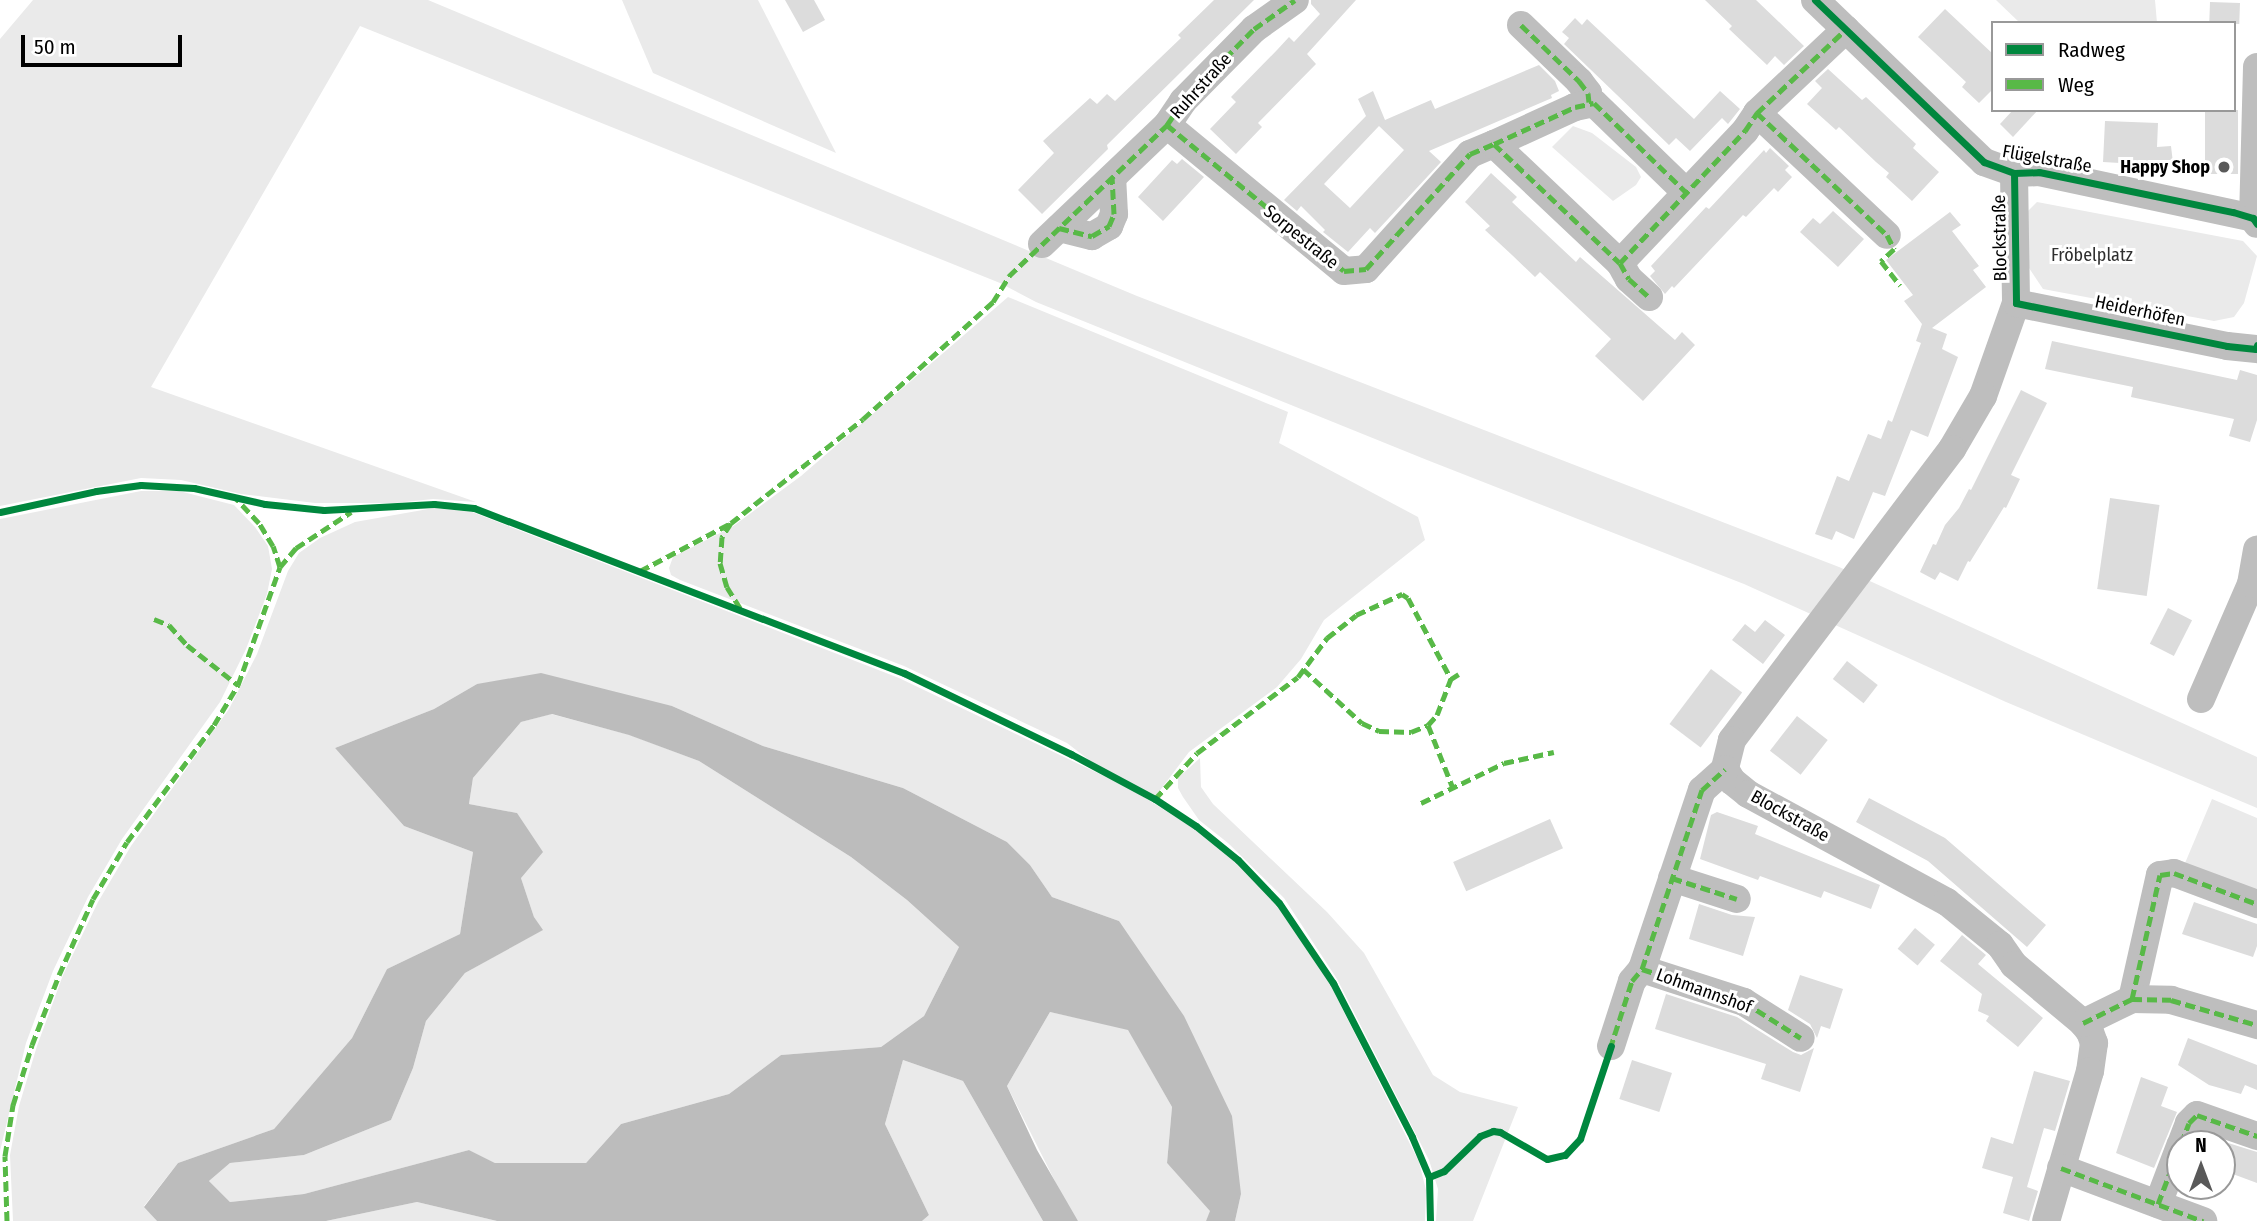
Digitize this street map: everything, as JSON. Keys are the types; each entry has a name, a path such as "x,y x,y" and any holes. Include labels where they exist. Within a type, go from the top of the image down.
{"street":[{"name":"Ruhrstraße","path":"1051,236 1167,125 1183,102 1254,29 1295,0"},
{"name":"Flügelstraße","path":"1815,0 1984,162 2014,173 2051,174 2255,221"},
{"path":"1521,25 1579,81 1588,93 1589,102 1601,107 1686,192"},
{"path":"1620,263 1745,131 1756,113 1846,29"},
{"path":"2255,221 2257,67"},
{"name":"Sorpestraße","path":"1167,125 1337,268 1351,272 1366,268 1470,154 1589,102"},
{"path":"1756,113 1887,235"},
{"path":"1494,144 1620,263 1629,279 1649,297"},
{"name":"Blockstraße","path":"2014,173 2016,303 1993,373 1962,435 1732,740 1726,769 1732,781 1748,794 1947,902 2000,945 2014,965 2083,1023"},
{"name":"Heiderhöfen","path":"2016,303 2227,346 2257,348"},
{"path":"2201,699 2251,584 2257,550"},
{"name":"Lohmannshof","path":"1611,1046 1632,981 1643,969 1702,790 1726,769"},
{"path":"2132,999 2160,874 2174,873 2257,904"},
{"path":"1672,878 1737,899"},
{"name":"Lohmannshof","path":"1643,969 1744,1002 1801,1038"},
{"path":"2046,1221 2093,1055 2093,1037 2083,1023 2132,999 2171,1000 2257,1025"},
{"path":"2186,1130 2197,1115 2257,1136"},
{"path":"2061,1168 2203,1221"},
{"path":"2158,1204 2166,1183"}],"green space":[{"path":"33,0 428,0 1137,296 1839,567 2257,757 2257,808 2006,702 1744,584 1427,460 1036,302 1000,283 360,26 151,387 476,502 433,499 395,503 315,503 241,494 181,480 141,478 0,506 0,39"},
{"path":"622,0 758,0 836,153 653,73"},
{"path":"1996,0 2155,0 2157,21 2018,21"},
{"path":"1573,126 1592,133 1636,167 1641,177 1636,185 1613,201 1552,147"},
{"name":"Fröbelplatz","path":"2037,202 2243,241 2257,256 2244,303 2234,317 2214,321 2043,289 2029,268 2026,213"},
{"path":"1008,297 1288,412 1279,443 1418,517 1425,540 1324,620 1301,659 1277,687 1189,752 1155,797 1102,770 1067,743 904,666 671,575 669,568 673,557 732,527 801,476"},
{"path":"141,491 179,491 234,505 255,527 268,546 272,569 267,594 246,649 220,702 122,839 88,897 53,971 26,1043 0,1151 0,519"},
{"path":"434,508 472,512 899,678 1129,788 1195,829 1249,873 1276,904 1330,984 1419,1162 1426,1190 1425,1221 1235,1221 1241,1194 1119,921 1052,897 1030,865 1007,842 903,788 763,746 672,706 477,684 434,709 335,748 404,826 473,852 460,934 387,969 352,1038 274,1129 178,1163 144,1206 157,1221 13,1221 10,1155 19,1106 63,975 98,902 131,846 229,709 257,654 288,571 299,553 320,538 355,522"},
{"path":"551,714 630,735 699,761 851,857 907,900 959,947 924,1016 881,1047 781,1055 729,1094 621,1124 586,1163 495,1163 469,1150 304,1194 230,1202 209,1181 230,1163 304,1155 391,1120 413,1068 426,1021 465,973 542,930 534,917 521,878 517,813 469,804 473,778 521,722"},
{"path":"1200,758 1201,787 1213,804 1327,912 1364,953 1433,1075 1460,1092 1518,1107 1473,1221 1436,1221 1438,1189 1429,1160 1337,979 1284,898 1228,843 1199,820 1183,797 1178,788 1178,778"},
{"path":"2212,799 2257,818 2257,903 2180,875"},
{"path":"1050,1012 1128,1029 1172,1107 1167,1163 1211,1211 1206,1221 1078,1221 1072,1215 1007,1086"},
{"path":"903,1060 963,1081 1043,1221 922,1221 929,1215 885,1124"},
{"path":"417,1202 497,1221 326,1221"}],"shaded area":[{"path":"541,673 672,706 763,746 903,788 1007,842 1030,865 1052,897 1119,921 1184,1016 1232,1116 1241,1194 1235,1221 1206,1221 1210,1211 1167,1163 1172,1107 1128,1030 1050,1012 1007,1086 1037,1150 1078,1221 1043,1221 963,1081 903,1060 885,1124 929,1215 922,1221 497,1221 417,1202 326,1221 157,1221 144,1207 178,1163 274,1129 352,1038 387,969 460,934 473,852 404,826 335,748 434,709 477,684","holes":["552,714 629,735 699,761 851,857 907,900 959,947 924,1016 881,1047 781,1055 729,1094 621,1124 586,1163 495,1163 469,1150 304,1194 230,1202 209,1181 230,1163 304,1155 391,1120 413,1068 426,1021 465,973 543,930 534,917 521,878 543,852 517,813 469,804 473,778 521,722"]}],"building":[{"path":"785,0 814,0 825,20 803,32"},
{"path":"1214,0 1254,0 1107,145 1108,149 1042,214 1018,190 1054,153 1043,141 1090,98 1097,104 1107,94 1115,101 1181,38 1178,35"},
{"path":"1311,0 1356,0 1307,54 1316,64 1258,123 1262,127 1236,154 1210,129 1236,102 1231,97 1289,37 1294,42 1320,14 1311,4"},
{"path":"1705,0 1756,0 1804,46 1784,65 1775,56 1767,65 1729,29 1732,26"},
{"path":"2210,2 2240,3 2239,24 2236,24 2236,21 2209,21"},
{"path":"1945,9 1991,52 1991,91 1979,103 1962,87 1966,82 1918,37"},
{"path":"1575,18 1582,25 1587,19 1694,119 1720,91 1740,109 1728,124 1722,118 1690,151 1676,138 1669,145 1564,44 1569,38 1562,32"},
{"path":"1539,65 1555,81 1559,91 1551,95 1552,98 1429,151 1441,162 1375,233 1370,228 1348,252 1323,232 1325,230 1301,206 1297,211 1284,200 1366,116 1358,99 1373,91 1385,120 1431,100 1435,109","holes":["1379,126 1404,150 1350,208 1324,184"]},
{"path":"1828,69 1862,100 1866,97 1916,144 1913,148 1939,172 1912,201 1886,177 1889,173 1839,127 1836,130 1807,104 1822,88 1815,81"},
{"path":"2238,110 2238,174 2205,174 2205,112"},
{"path":"2011,112 2036,112 2013,137 2000,124"},
{"path":"2105,121 2158,123 2157,147 2171,146 2173,163 2138,164 2130,174 2120,163 2103,162"},
{"path":"1770,148 1789,166 1785,170 1792,177 1778,192 1774,188 1746,217 1743,215 1674,288 1672,286 1665,294 1650,276 1655,271 1651,266 1706,207 1709,209 1764,150 1766,153"},
{"path":"1182,159 1204,177 1163,221 1138,197 1172,160 1177,164"},
{"path":"1491,173 1517,197 1512,202 1576,262 1580,257 1675,340 1682,332 1695,345 1643,401 1595,356 1611,339 1540,272 1535,277 1485,230 1490,226 1465,202"},
{"path":"1833,211 1864,239 1838,267 1800,232 1813,218 1820,224"},
{"path":"1950,212 1961,225 1952,231 1979,266 1973,270 1986,287 1932,328 1947,334 1942,349 1958,357 1928,437 1911,430 1885,496 1873,492 1854,539 1836,531 1832,540 1815,534 1837,476 1849,481 1868,434 1881,439 1888,420 1892,422 1921,343 1916,341 1922,324 1904,301 1913,295 1886,260"},
{"path":"2052,341 2237,380 2240,370 2257,375 2257,420 2250,442 2229,436 2234,419 2131,397 2133,387 2045,369"},
{"path":"2021,390 2047,403 2011,475 2020,479 2006,508 2004,507 1970,562 1968,561 1958,581 1940,572 1935,580 1920,572 1933,544 1936,545 1945,525 1959,508 1969,489 1971,490"},
{"path":"2110,498 2160,505 2147,596 2097,589"},
{"path":"2168,608 2192,620 2174,656 2150,644"},
{"path":"1765,620 1785,635 1763,664 1732,640 1745,624 1755,632"},
{"path":"1847,661 1878,685 1864,703 1833,679"},
{"path":"1711,669 1742,692 1701,748 1669,724"},
{"path":"1797,716 1828,740 1801,775 1770,751"},
{"path":"1869,798 1945,838 2046,925 2027,947 1928,861 1856,822"},
{"path":"1717,812 1758,826 1755,834 1880,885 1871,909 1824,891 1821,898 1760,876 1758,880 1700,859 1711,815"},
{"path":"1550,819 1563,848 1466,891 1453,862"},
{"path":"2194,902 2257,924 2257,946 2253,957 2182,934"},
{"path":"1699,904 1732,915 1755,917 1743,956 1689,939"},
{"path":"1915,928 1935,945 1918,965 1898,949"},
{"path":"1962,935 1986,955 1978,964 2043,1018 2018,1047 1986,1021 1989,1016 1978,1011 1982,994 1940,961"},
{"path":"1800,975 1843,989 1830,1029 1821,1026 1817,1038 1810,1024 1788,1010"},
{"path":"1666,994 1737,1017 1801,1055 1814,1048 1800,1092 1761,1079 1766,1064 1655,1029"},
{"path":"2188,1038 2257,1065 2257,1090 2245,1085 2241,1094 2209,1085 2178,1065"},
{"path":"1632,1060 1672,1073 1659,1112 1619,1099"},
{"path":"2034,1071 2070,1081 2055,1131 2044,1128 2027,1187 2038,1191 2029,1221 2003,1213 2013,1177 1982,1168 1991,1137 2013,1144"},
{"path":"2141,1077 2168,1087 2161,1106 2177,1112 2170,1130 2166,1130 2166,1139 2154,1168 2116,1153"},
{"path":"2236,1145 2257,1152 2257,1183 2236,1175"}],"marked path":[{"path":"640,571 731,523 863,419 993,302 1009,276 1167,125 1183,101 1254,29 1295,0"},
{"path":"1521,25 1579,81 1588,93 1589,102"},
{"path":"1167,125 1344,271 1366,269 1470,154 1494,144 1620,263 1745,131 1757,113 1846,29"},
{"path":"1494,144 1575,107 1594,103 1686,192"},
{"path":"1757,113 1887,235 1894,249 1881,261 1900,285"},
{"path":"1059,228 1092,236 1109,226 1114,214 1112,178"},
{"path":"1620,263 1629,279 1649,297"},
{"path":"7,1221 5,1156 13,1105 32,1045 59,975 93,899 127,842 214,725 238,685 280,567 273,546 259,523 237,499"},
{"path":"280,567 296,548 351,512"},
{"path":"731,523 722,537 720,563 727,587 740,608"},
{"path":"1155,799 1197,753 1298,677 1327,638 1356,615 1402,594 1408,598 1451,679"},
{"path":"154,619 169,625 187,645 238,685"},
{"path":"1303,669 1362,723 1379,731 1411,732 1428,725 1437,715 1451,679 1459,674"},
{"path":"1428,725 1453,788"},
{"path":"1421,803 1504,763 1554,752"},
{"path":"1610,1049 1632,981 1642,969 1702,790 1725,769"},
{"path":"2132,999 2160,875 2174,873 2257,904"},
{"path":"1672,878 1737,899"},
{"path":"1642,969 1744,1002 1801,1038"},
{"path":"2083,1023 2132,999 2171,1000 2257,1025"},
{"path":"2186,1130 2197,1115 2257,1136"},
{"path":"2061,1168 2203,1221"},
{"path":"2158,1204 2166,1183"}],"cycle path":[{"path":"1815,0 1984,162 2014,173 2039,172 2233,212 2253,218 2257,224"},
{"path":"2014,173 2016,303 2227,346 2256,349 2257,345"},
{"path":"0,512 96,491 141,485 194,488 265,504 324,510 434,504 474,508 904,673 1071,754 1155,799 1196,826 1238,860 1279,903 1333,983 1412,1137 1429,1177 1430,1221"},
{"path":"1429,1177 1444,1171 1480,1136 1493,1131 1500,1132 1547,1159 1565,1155 1580,1139 1611,1046"}],"place":[{"name":"Happy Shop","path":"2224,167"}]}
